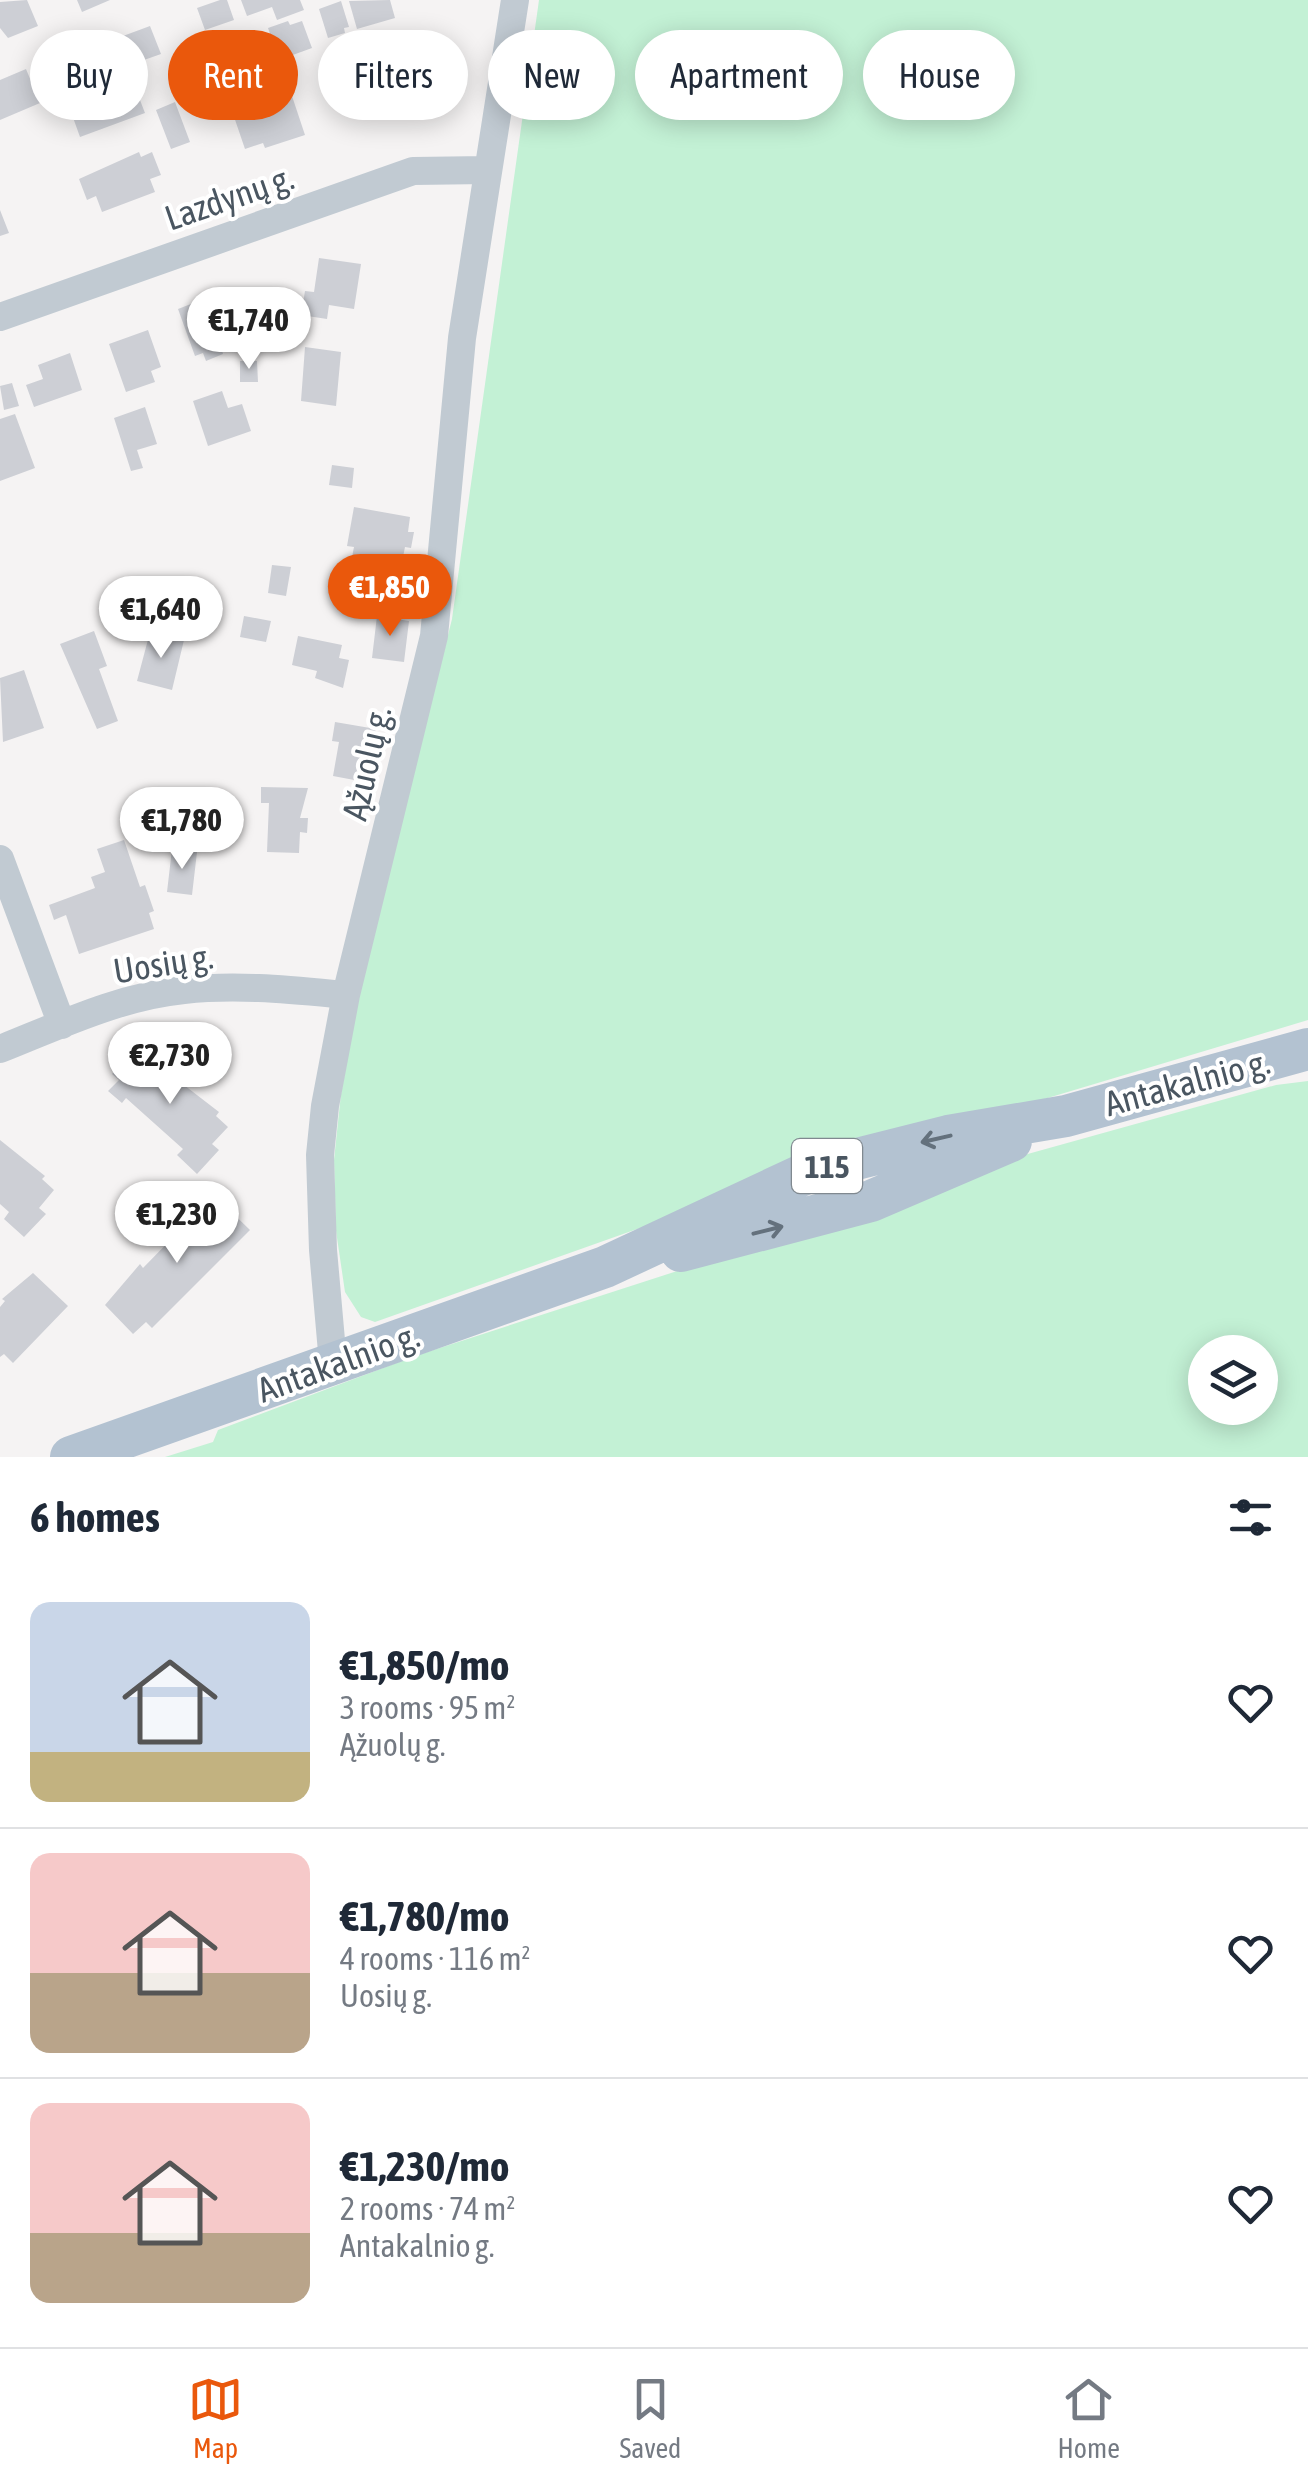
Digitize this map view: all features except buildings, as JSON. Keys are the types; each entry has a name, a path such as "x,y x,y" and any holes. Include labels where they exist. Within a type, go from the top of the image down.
{"main road":[{"name":"Antakalnio g.","path":"71,1457 605,1267 813,1170 948,1136 1066,1116 1308,1050"}],"street":[{"name":"Ąžuolų g.","path":"332,1363 320,1156 324,1106 346,995 434,636 462,338 515,0"},
{"name":"Lazdynų g.","path":"0,317 412,172 486,170"},
{"path":"0,859 62,1025"},
{"name":"Uosių g.","path":"0,1049 138,999 183,990 279,988 346,995"}],"green space":[{"path":"539,0 1308,0 1308,1020 784,1177 375,1322 361,1317 345,1292 336,1231 334,1160 341,1094 359,993 452,619 522,120 615,120 615,30 535,30"},
{"path":"1308,1081 1308,1457 165,1457 213,1442 218,1430 415,1356 742,1250 963,1172 1276,1085"}]}
